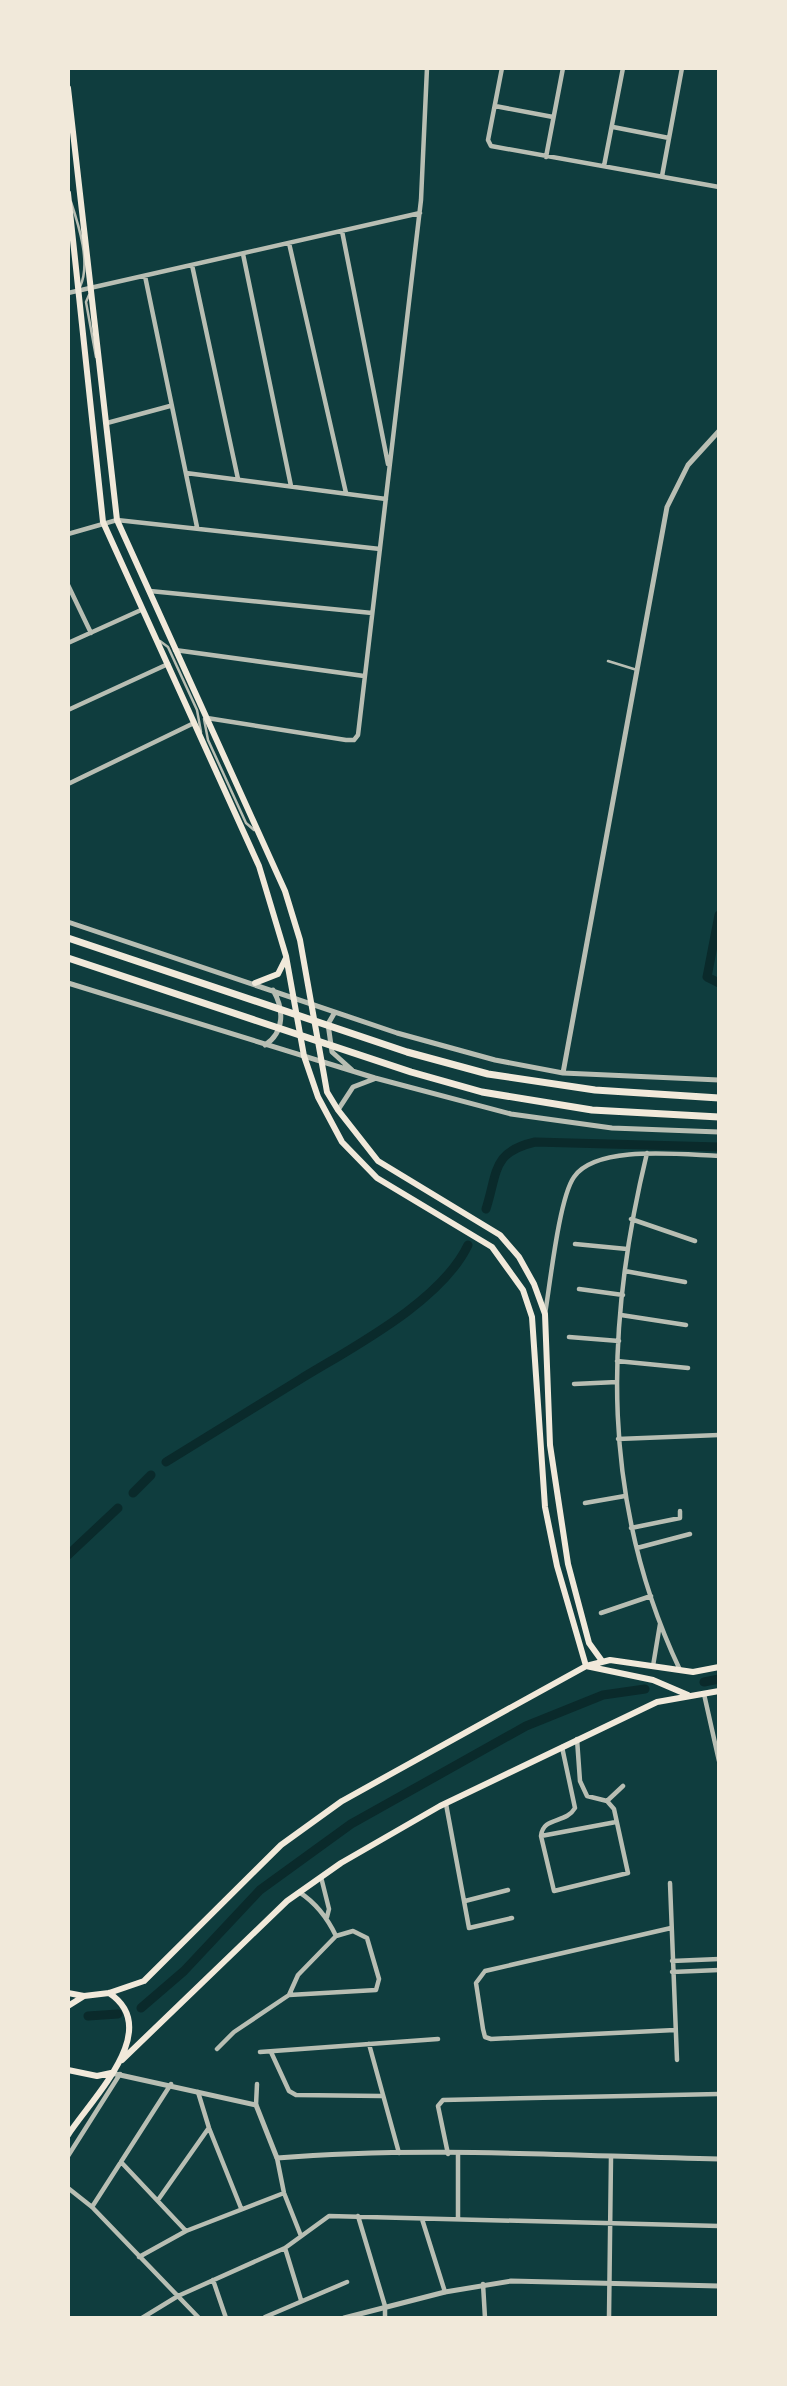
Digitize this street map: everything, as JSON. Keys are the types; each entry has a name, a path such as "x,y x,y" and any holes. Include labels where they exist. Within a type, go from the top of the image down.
{"main road":[{"path":"68,88 117,520 262,836 294,919 313,1004 327,1092 378,1161 500,1235 519,1256 534,1284 545,1314 554,1488 575,1593 589,1643 602,1661"},
{"path":"68,192 71,241 79,291 103,522 259,866 286,956 296,999 304,1056 317,1093 342,1142 357,1161 377,1178 492,1247 523,1290 532,1317 545,1507 557,1566 586,1666"},
{"path":"68,938 407,1052 488,1074 595,1090 719,1098"},
{"path":"255,983 278,974 286,956"},
{"path":"68,958 337,1048 470,1088 592,1110 719,1116"},
{"path":"68,1993 84,1996 108,1993 144,1981 281,1845 342,1801 586,1666 602,1661 693,1672 719,1667"},
{"path":"586,1666 653,1680 688,1695"},
{"path":"68,2135 122,2060 298,1892 320,1876 445,1803 577,1739 657,1702 719,1691"},
{"path":"108,1993 124,2004 131,2026 122,2060"},
{"path":"68,2006 84,1996"},
{"path":"68,2070 97,2076 111,2073"}],"street":[{"path":"207,718 354,740 358,735 420,213 427,68"},
{"path":"502,68 488,139 491,146 718,187 719,177"},
{"path":"546,157 563,68"},
{"path":"604,166 623,68"},
{"path":"662,176 682,68"},
{"path":"495,106 553,117"},
{"path":"612,127 668,138"},
{"path":"68,293 91,290 420,213"},
{"path":"342,231 389,468"},
{"path":"289,243 346,493"},
{"path":"243,254 291,486"},
{"path":"192,265 238,479"},
{"path":"145,276 197,527"},
{"path":"107,423 170,406"},
{"path":"564,1073 670,496 688,465 719,431"},
{"path":"186,473 386,499"},
{"path":"68,534 117,520 380,549"},
{"path":"68,585 92,632"},
{"path":"150,591 372,613"},
{"path":"68,643 141,610"},
{"path":"176,650 364,676"},
{"path":"68,710 167,664"},
{"path":"68,784 194,723"},
{"path":"68,922 335,1012 495,1060 564,1073 719,1080"},
{"path":"68,983 375,1079 471,1104 563,1123 719,1132"},
{"path":"265,1045 275,1038 281,1018 273,990"},
{"path":"335,1012 327,1024 332,1052 355,1072"},
{"path":"338,1110 353,1087 375,1079"},
{"path":"317,1093 327,1092"},
{"path":"545,1314 562,1215 574,1177 597,1161 647,1153 719,1156"},
{"path":"647,1153 631,1219 627,1249 617,1361 618,1439 631,1528 660,1623 680,1670"},
{"path":"631,1219 695,1241"},
{"path":"575,1244 627,1249"},
{"path":"625,1271 685,1282"},
{"path":"579,1289 623,1295"},
{"path":"621,1315 686,1325"},
{"path":"569,1337 619,1341"},
{"path":"617,1361 688,1368"},
{"path":"573,1384 617,1382"},
{"path":"618,1439 719,1435"},
{"path":"585,1503 625,1496"},
{"path":"631,1528 680,1518 680,1511"},
{"path":"637,1548 690,1534"},
{"path":"601,1613 651,1596"},
{"path":"653,1666 660,1623"},
{"path":"704,1693 719,1761"},
{"path":"562,1746 575,1808 572,1814 547,1823 541,1836 551,1888 560,1891 628,1873 614,1809 607,1801 587,1796 580,1781 577,1739"},
{"path":"570,1784 580,1781"},
{"path":"607,1801 623,1786"},
{"path":"445,1803 469,1928 512,1918"},
{"path":"541,1836 616,1822"},
{"path":"320,1876 329,1909 327,1917"},
{"path":"670,1883 677,2060"},
{"path":"465,1901 508,1890"},
{"path":"298,1892 312,1900 327,1917 336,1936"},
{"path":"671,1928 485,1971 476,1983 485,2037 491,2039 675,2030"},
{"path":"218,2049 234,2032 289,1995 376,1990 379,1979 367,1938 353,1931 336,1936 298,1975 289,1995"},
{"path":"671,1961 719,1959"},
{"path":"672,1972 719,1970"},
{"path":"260,2052 438,2039"},
{"path":"369,2044 381,2096 399,2154"},
{"path":"271,2052 289,2091 296,2095 381,2096"},
{"path":"111,2073 171,2084 256,2105"},
{"path":"68,2156 120,2074"},
{"path":"92,2207 171,2084"},
{"path":"257,2084 256,2105 277,2158 284,2193 301,2236"},
{"path":"198,2092 209,2128 241,2208"},
{"path":"448,2154 438,2106 443,2100 719,2094"},
{"path":"158,2200 209,2128"},
{"path":"277,2158 448,2154 719,2159"},
{"path":"458,2155 458,2219"},
{"path":"609,2318 611,2157"},
{"path":"121,2162 186,2231"},
{"path":"68,2188 92,2207 200,2318"},
{"path":"139,2257 186,2231 284,2193"},
{"path":"142,2318 178,2296 285,2248 329,2216 719,2226"},
{"path":"358,2217 385,2306 385,2318"},
{"path":"422,2219 444,2292"},
{"path":"285,2248 301,2300"},
{"path":"213,2280 226,2318"},
{"path":"344,2318 444,2292 511,2281 719,2286"},
{"path":"265,2317 347,2282"},
{"path":"483,2284 485,2318"}],"lane":[{"path":"68,192 79,225 85,278 79,291"},
{"path":"154,637 168,647 197,710 203,742"},
{"path":"608,661 637,670"},
{"path":"202,708 208,740 246,823 262,836"}],"waterway":[{"path":"719,915 707,977 719,983"},
{"path":"486,1209 495,1174 504,1158 511,1151 535,1142 719,1147"},
{"path":"166,1462 393,1322 438,1286 468,1245"},
{"path":"133,1493 151,1475"},
{"path":"68,1555 118,1508"},
{"path":"704,1682 719,1679"},
{"path":"141,2008 184,1971 260,1890 351,1824 526,1726 603,1695 645,1689"},
{"path":"88,2016 118,2014"}]}
